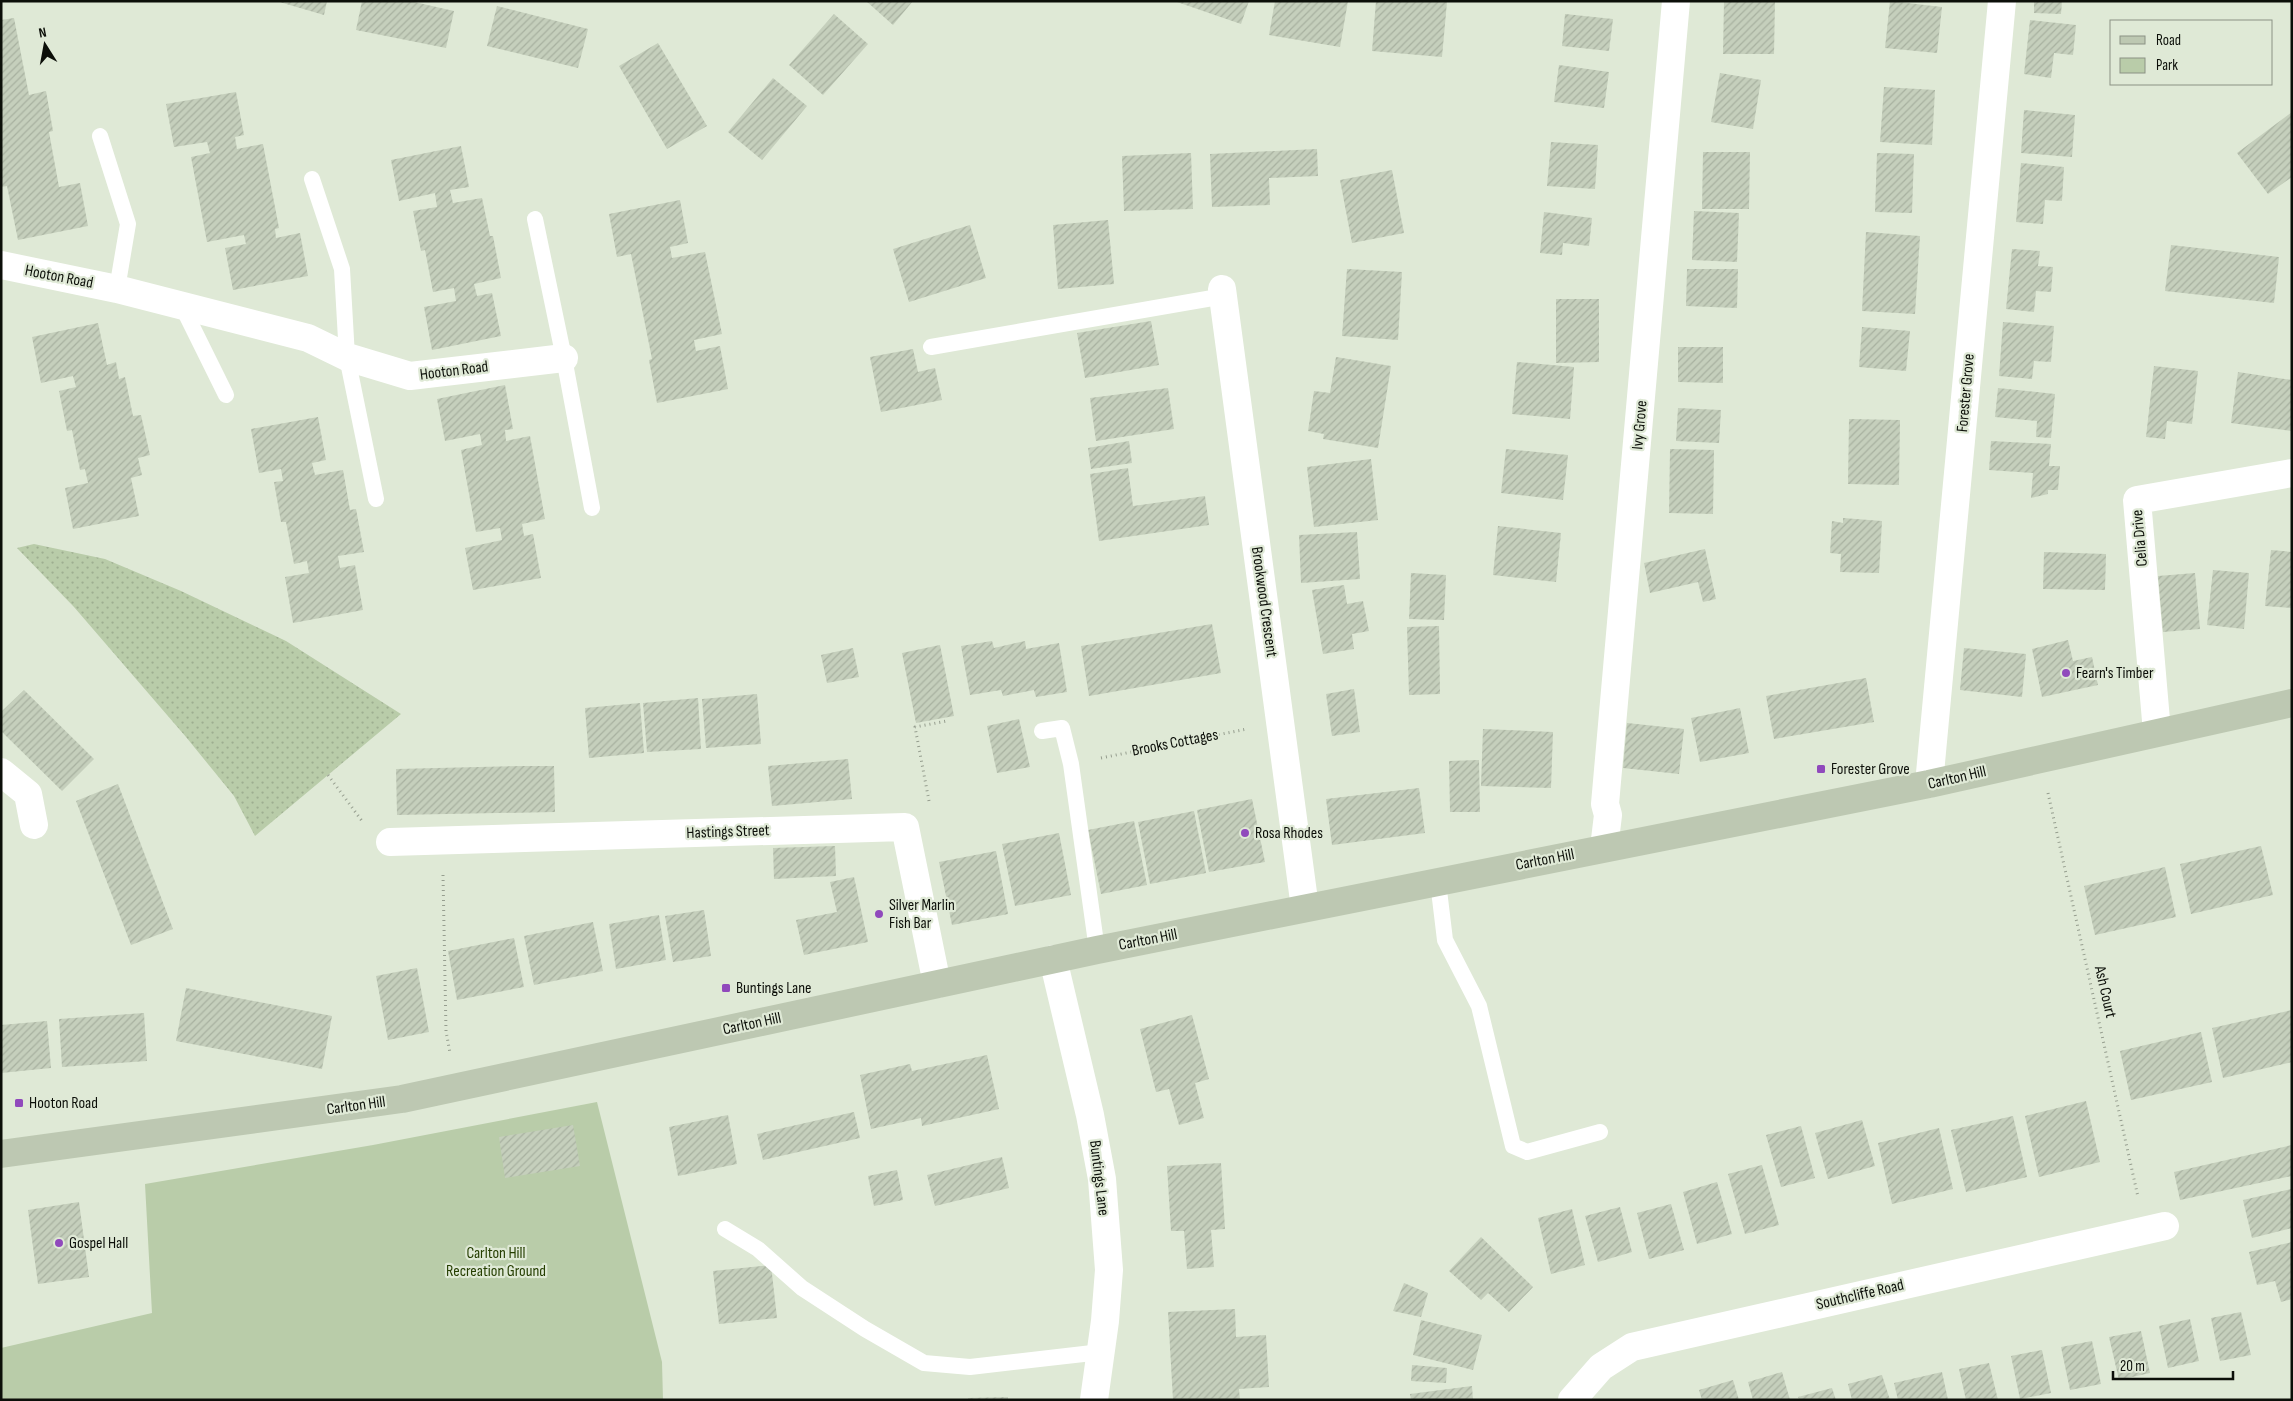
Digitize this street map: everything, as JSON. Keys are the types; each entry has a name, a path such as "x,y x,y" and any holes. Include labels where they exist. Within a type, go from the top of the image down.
{"main road":[{"name":"Carlton Hill","path":"1,1154 402,1100 1097,950 1929,784 2292,703"}],"street":[{"name":"Ivy Grove","path":"1604,848 1608,815 1606,804 1676,1"},
{"name":"Forester Grove","path":"1929,784 2002,1"},
{"name":"Hooton Road","path":"1,265 117,288 308,338 347,357 410,376 564,358"},
{"name":"Brookwood Crescent","path":"1223,293 1304,908"},
{"name":"Celia Drive","path":"2157,732 2137,500 2292,473"},
{"path":"1,772 28,794 34,825"},
{"name":"Hastings Street","path":"390,842 905,827 937,984"},
{"name":"Buntings Lane","path":"1054,959 1090,1115 1102,1179 1109,1270 1094,1400"},
{"name":"Southcliffe Road","path":"1572,1400 1601,1367 1632,1347 2155,1228"}],"lane":[{"path":"100,136 128,224 117,288"},
{"path":"312,179 342,268 347,357 376,499"},
{"path":"535,219 564,358 592,508"},
{"name":"Brookwood Crescent","path":"931,347 1223,293"},
{"path":"181,304 226,395"},
{"path":"1042,731 1062,728 1071,764 1097,950"},
{"path":"1438,882 1445,940 1479,1006 1513,1146 1527,1152 1600,1132"},
{"path":"725,1229 758,1249 802,1288 865,1329 924,1363 970,1368 1101,1352"}],"path":[{"path":"930,803 915,727 947,721"},
{"name":"Brooks Cottages","path":"1071,764 1280,723"},
{"name":"Ash Court","path":"2040,759 2155,1228"},
{"path":"328,775 365,825"},
{"path":"443,841 446,1031 457,1088"}],"green space":[{"path":"34,544 105,559 181,591 286,641 401,714 255,836 234,796 186,737 74,607 17,548"},
{"name":"Carlton Hill Recreation Ground","path":"597,1102 662,1362 663,1400 1,1400 1,1348 152,1313 145,1184 373,1145"}],"building":[{"path":"276,1 327,1 324,15"},
{"path":"362,1 410,1 454,11 446,48 356,30"},
{"path":"866,1 913,1 893,25"},
{"path":"1174,1 1249,1 1241,24"},
{"path":"1275,1 1348,1 1340,47 1269,35"},
{"path":"1376,1 1447,2 1442,57 1372,51"},
{"path":"1724,1 1775,1 1774,54 1723,54"},
{"path":"1890,1 1942,7 1937,53 1885,48"},
{"path":"2034,1 2062,1 2061,14 2034,13"},
{"path":"497,6 588,29 578,68 487,46"},
{"path":"834,14 868,44 823,95 789,65"},
{"path":"1565,14 1613,19 1609,51 1562,46"},
{"path":"14,18 29,95 46,91 53,131 49,132 59,187 80,183 88,226 18,240 7,186 1,187 1,20"},
{"path":"2030,20 2076,25 2073,55 2054,53 2051,78 2024,74"},
{"path":"658,43 707,126 667,149 619,66"},
{"path":"1559,65 1609,72 1604,108 1554,102"},
{"path":"1720,73 1761,80 1753,129 1711,122"},
{"path":"773,78 807,106 762,160 728,132"},
{"path":"1884,87 1935,90 1932,145 1880,142"},
{"path":"236,92 244,135 235,137 237,149 263,144 279,228 275,229 276,238 300,233 308,276 233,290 225,248 246,244 244,235 207,242 191,157 210,153 207,142 174,147 166,104"},
{"path":"2024,110 2075,115 2072,157 2021,153"},
{"path":"2292,112 2292,177 2268,194 2237,153"},
{"path":"1551,142 1598,145 1595,189 1547,186"},
{"path":"461,146 469,187 450,190 453,203 482,198 490,236 493,236 501,278 474,284 477,296 492,293 501,336 432,350 424,307 456,301 454,288 433,292 425,250 421,251 413,211 437,207 435,193 399,201 391,160"},
{"path":"1317,149 1318,176 1269,178 1270,205 1212,207 1210,154"},
{"path":"1703,152 1750,152 1749,209 1702,209"},
{"path":"1191,153 1193,209 1124,211 1122,156"},
{"path":"1877,153 1914,154 1912,213 1875,212"},
{"path":"2021,163 2064,167 2062,201 2045,200 2043,224 2016,222"},
{"path":"1392,170 1404,233 1352,243 1340,180"},
{"path":"680,200 688,243 670,247 672,258 705,252 722,334 694,340 696,351 720,346 728,389 657,403 649,360 652,359 631,254 617,257 609,214"},
{"path":"1694,211 1739,213 1737,262 1692,260"},
{"path":"1544,212 1592,218 1589,246 1563,243 1562,255 1540,253"},
{"path":"1108,220 1114,284 1058,289 1053,225"},
{"path":"970,225 986,278 909,302 893,249"},
{"path":"1866,232 1920,236 1915,314 1862,311"},
{"path":"2171,245 2279,257 2274,303 2165,291"},
{"path":"2012,249 2040,251 2038,266 2053,267 2051,292 2036,291 2034,312 2006,309"},
{"path":"1347,269 1402,272 1398,340 1342,336"},
{"path":"1687,269 1738,269 1737,308 1686,306"},
{"path":"1556,299 1599,299 1599,362 1556,363"},
{"path":"1151,321 1159,365 1085,378 1077,333"},
{"path":"2003,322 2054,326 2051,362 2034,361 2032,379 1999,376"},
{"path":"98,323 107,365 116,362 119,379 125,377 133,416 141,415 150,455 138,458 142,475 131,478 139,516 73,529 65,488 88,483 85,469 80,470 72,430 67,431 59,391 76,387 73,376 41,383 32,337"},
{"path":"1862,327 1910,331 1906,371 1859,367"},
{"path":"1678,347 1723,347 1723,383 1678,382"},
{"path":"913,349 918,372 935,368 942,400 881,412 870,357"},
{"path":"1336,357 1391,366 1378,448 1323,439 1324,434 1308,431 1314,391 1330,393"},
{"path":"1517,362 1574,367 1570,419 1512,414"},
{"path":"2154,366 2198,371 2192,424 2167,421 2165,439 2146,437"},
{"path":"2238,372 2292,380 2291,431 2231,423"},
{"path":"505,385 513,429 505,430 506,441 530,436 545,519 522,524 524,536 533,534 541,578 473,590 465,548 502,540 500,528 476,532 461,450 482,445 480,434 445,441 437,399"},
{"path":"1168,388 1174,429 1096,441 1090,398"},
{"path":"1998,388 2055,394 2051,438 2036,437 2037,421 1995,417"},
{"path":"1678,408 1721,410 1719,443 1676,441"},
{"path":"318,417 326,460 312,463 315,475 343,470 350,510 356,509 364,552 338,556 340,568 355,565 363,610 293,623 285,577 309,573 307,561 294,564 286,522 281,522 274,482 283,481 281,469 259,473 251,429"},
{"path":"1849,419 1900,420 1899,485 1848,484"},
{"path":"1129,441 1132,463 1091,469 1088,448"},
{"path":"1991,441 2051,444 2049,466 2060,466 2058,490 2048,490 2048,494 2031,498 2033,473 1989,470"},
{"path":"1506,449 1568,455 1563,500 1501,493"},
{"path":"1670,449 1714,450 1713,514 1669,513"},
{"path":"1371,459 1378,520 1314,527 1307,467"},
{"path":"1128,468 1133,506 1205,496 1209,525 1099,541 1090,474"},
{"path":"1843,518 1882,521 1879,573 1840,572 1841,554 1830,553 1832,521 1843,523"},
{"path":"1498,526 1561,533 1556,582 1493,575"},
{"path":"1357,532 1360,579 1301,583 1299,535"},
{"path":"1705,549 1716,599 1703,602 1698,582 1650,593 1644,563"},
{"path":"2271,550 2292,552 2292,608 2265,606"},
{"path":"2044,552 2106,554 2105,590 2043,589"},
{"path":"2213,570 2249,573 2244,629 2207,625"},
{"path":"1411,573 1446,575 1444,620 1409,619"},
{"path":"2195,573 2200,629 2163,632 2158,576"},
{"path":"1344,585 1347,604 1363,601 1369,631 1352,634 1354,649 1323,654 1312,590"},
{"path":"1212,624 1221,673 1089,696 1081,646"},
{"path":"1439,626 1440,694 1409,695 1407,627"},
{"name":"Fearn's Timber","path":"2068,640 2073,661 2092,657 2098,685 2042,697 2032,649"},
{"path":"992,641 994,648 1025,641 1026,649 1059,643 1067,692 1036,697 1034,690 1003,696 1001,690 970,695 961,646"},
{"path":"940,645 954,716 916,723 902,653"},
{"path":"853,648 859,677 827,683 821,655"},
{"path":"1964,648 2026,654 2022,697 1960,690"},
{"path":"1866,678 1874,722 1774,739 1766,696"},
{"path":"1354,689 1360,732 1332,736 1326,694"},
{"path":"24,690 94,759 62,791 1,731 1,712"},
{"path":"757,694 761,744 706,748 702,699"},
{"path":"698,698 701,749 647,752 643,703"},
{"path":"640,703 644,753 589,758 585,708"},
{"path":"1740,708 1749,753 1700,762 1691,718"},
{"path":"1019,719 1030,767 997,773 987,726"},
{"path":"1627,723 1684,729 1679,774 1623,768"},
{"path":"1483,729 1553,732 1551,788 1481,786"},
{"path":"848,759 852,799 772,806 768,766"},
{"path":"1479,760 1480,812 1450,812 1449,761"},
{"path":"554,766 555,812 397,815 396,769"},
{"path":"118,784 173,929 131,945 76,801"},
{"path":"1419,788 1425,833 1332,845 1326,799"},
{"path":"1252,799 1265,862 1209,872 1197,810"},
{"path":"1194,811 1206,873 1150,884 1138,822"},
{"path":"1134,821 1147,885 1101,894 1088,830"},
{"path":"1059,833 1071,895 1015,906 1002,844"},
{"path":"835,846 836,876 774,879 773,848"},
{"path":"2261,846 2273,895 2191,914 2180,864"},
{"path":"996,851 1008,914 952,925 939,862"},
{"path":"2165,867 2176,917 2095,935 2084,886"},
{"path":"854,877 868,942 804,955 796,920 837,912 830,882"},
{"path":"704,910 711,956 673,962 665,916"},
{"path":"659,915 666,960 616,969 609,924"},
{"path":"593,922 603,971 534,985 524,936"},
{"path":"514,938 524,987 457,1000 448,951"},
{"path":"417,968 429,1032 388,1040 376,976"},
{"path":"186,988 332,1016 322,1069 176,1041"},
{"path":"2292,1010 2292,1062 2223,1078 2212,1028"},
{"path":"144,1013 147,1061 62,1067 59,1019"},
{"path":"1192,1015 1209,1079 1195,1083 1204,1118 1179,1125 1169,1089 1156,1092 1140,1029"},
{"path":"47,1021 51,1068 1,1073 1,1025"},
{"path":"2201,1032 2212,1082 2131,1100 2120,1051"},
{"path":"987,1055 999,1109 922,1126 921,1118 871,1129 860,1075 910,1064 912,1071"},
{"path":"2086,1101 2100,1162 2039,1177 2025,1116"},
{"path":"854,1112 860,1138 763,1160 757,1134"},
{"path":"728,1115 737,1164 678,1176 669,1127"},
{"path":"2013,1116 2027,1177 1966,1192 1951,1130"},
{"path":"1862,1120 1875,1166 1828,1179 1815,1133"},
{"path":"573,1125 580,1166 505,1178 499,1137"},
{"path":"1801,1126 1815,1178 1781,1187 1766,1135"},
{"path":"1939,1128 1953,1189 1892,1204 1878,1143"},
{"path":"2292,1145 2292,1176 2180,1200 2174,1172"},
{"path":"1002,1157 1009,1188 935,1206 927,1175"},
{"path":"1221,1163 1225,1229 1211,1230 1214,1267 1187,1269 1184,1231 1171,1231 1167,1166"},
{"path":"1762,1165 1779,1225 1745,1234 1728,1174"},
{"path":"897,1170 903,1200 874,1206 868,1176"},
{"path":"1717,1182 1732,1234 1697,1244 1683,1192"},
{"path":"2291,1189 2292,1228 2252,1238 2243,1200"},
{"name":"Gospel Hall","path":"79,1202 89,1277 38,1284 28,1210"},
{"path":"1671,1204 1684,1250 1649,1259 1637,1213"},
{"path":"1620,1207 1632,1252 1598,1262 1585,1216"},
{"path":"1572,1209 1585,1265 1551,1274 1538,1218"},
{"path":"1481,1237 1533,1287 1509,1312 1488,1293 1481,1300 1449,1271"},
{"path":"2292,1242 2292,1299 2281,1302 2275,1281 2257,1285 2249,1252"},
{"path":"771,1265 777,1318 719,1324 713,1271"},
{"path":"1404,1283 1428,1293 1421,1317 1393,1311"},
{"path":"1235,1309 1236,1337 1266,1335 1269,1387 1239,1389 1240,1400 1173,1400 1168,1312"},
{"path":"2241,1312 2251,1355 2220,1361 2211,1318"},
{"path":"2190,1319 2199,1361 2168,1368 2159,1326"},
{"path":"1421,1320 1482,1335 1473,1370 1413,1355"},
{"path":"2141,1331 2150,1373 2119,1380 2109,1337"},
{"path":"2092,1341 2101,1384 2070,1390 2061,1347"},
{"path":"2042,1350 2051,1393 2020,1399 2011,1356"},
{"path":"1989,1363 1998,1400 1966,1400 1959,1369"},
{"path":"1412,1365 1447,1368 1446,1383 1411,1381"},
{"path":"1782,1372 1790,1400 1753,1400 1748,1382"},
{"path":"1942,1372 1948,1400 1898,1400 1894,1383"},
{"path":"1882,1375 1890,1400 1852,1400 1848,1384"},
{"path":"1733,1380 1739,1400 1702,1400 1699,1390"},
{"path":"1472,1386 1473,1400 1411,1400 1410,1394"},
{"path":"1832,1388 1836,1400 1799,1400 1798,1397"},
{"path":"1008,1397 1008,1400 968,1400 968,1398"}],"place":[{"name":"Fearn's Timber","path":"2066,673"},
{"name":"Forester Grove","path":"1821,769"},
{"name":"Rosa Rhodes","path":"1245,833"},
{"name":"Silver Marlin Fish Bar","path":"879,914"},
{"name":"Buntings Lane","path":"726,988"},
{"name":"Hooton Road","path":"19,1103"},
{"name":"Gospel Hall","path":"59,1243"}]}
